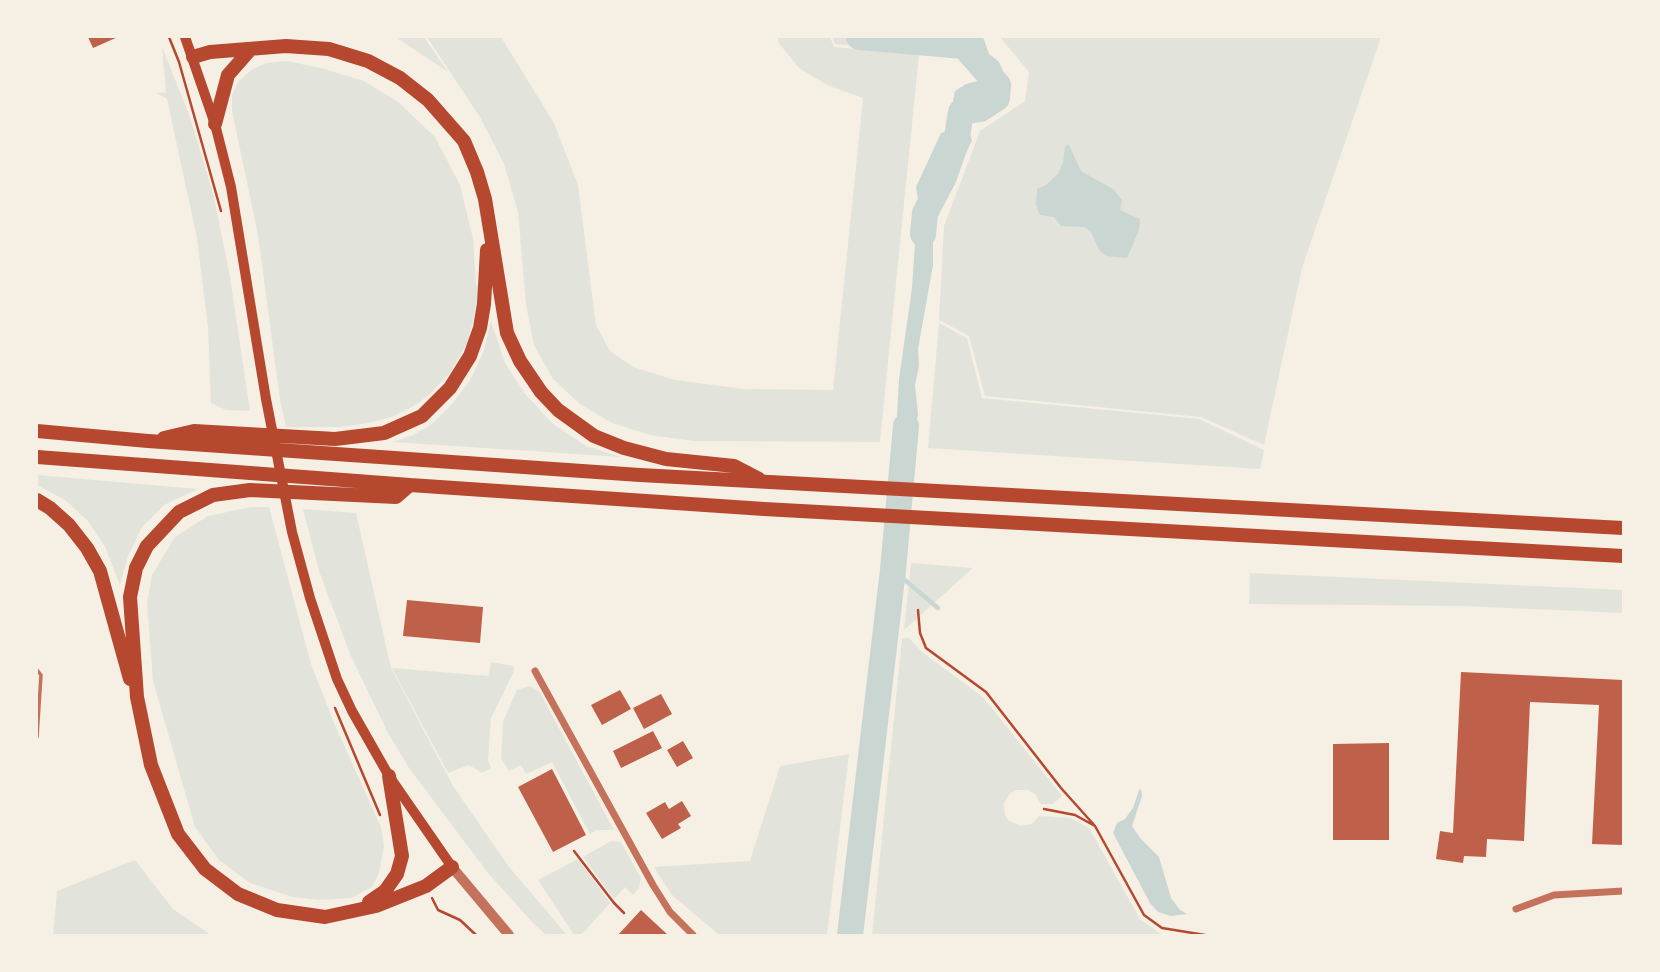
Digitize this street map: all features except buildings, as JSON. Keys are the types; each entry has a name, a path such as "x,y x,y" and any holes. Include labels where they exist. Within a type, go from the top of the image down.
{"highway":[{"path":"193,57 210,52 286,46 330,49 368,61 400,78 428,100 464,141 485,200 507,333 520,361 541,392 558,410 594,436 624,448 666,459 734,466 763,482"},
{"path":"215,124 229,75 250,50"},
{"path":"148,441 194,431 335,439 384,433 422,416 450,388 470,356 480,328 484,304 489,231"},
{"path":"37,431 148,441 763,482 1623,528"},
{"path":"37,457 410,485 873,515 1623,556"},
{"path":"410,485 396,496 250,490 213,495 179,512 147,546 135,568 130,597 137,697 151,765 178,834 205,869 238,894 277,910 325,916 376,906 426,886 452,867"},
{"path":"37,500 69,525 100,571 125,667 137,697"},
{"path":"325,916 374,901 397,874 402,856 389,776"}],"main road":[{"path":"185,37 215,124 238,219 266,399 292,532 310,598 337,679 352,710 389,776 452,867"}],"street":[{"path":"535,671 653,885 670,912 693,935"},
{"path":"452,867 509,935"},
{"path":"1516,909 1555,895 1623,891"}],"lane":[{"path":"37,670 41,675 37,737"}],"path":[{"path":"169,37 214,184 223,223"},
{"path":"919,610 920,634 926,648 986,692 1061,788 1095,826 1144,915 1162,928 1205,935"},
{"path":"1044,809 1075,815 1095,826"},
{"path":"575,851 624,913"}],"shaded area":[{"path":"394,37 424,37 448,72 397,38"},
{"path":"427,37 501,37 554,123 578,185 596,325 610,351 633,367 675,380 744,389 833,390 863,98 829,86 799,68 778,42 778,37 830,37 834,47 919,55 880,442 693,441 650,435 612,423 580,404 553,379 534,345 526,305 518,212 504,164 480,117"},
{"path":"832,37 927,37 920,52 835,44"},
{"path":"893,37 983,37 989,54 999,62 1006,78 999,92 992,97 971,102 964,120 972,141 966,152 946,161 932,195 930,217 933,227 933,265 918,349 919,366 915,385 918,414 909,460 890,460 896,436 899,379 912,288 918,199 916,187 941,133 947,131 955,91 966,84 986,79 987,72 968,53 941,39"},
{"path":"1000,37 1381,37 1302,268 1264,445 1201,417 985,396 969,336 939,320 944,226 980,131 1025,101 1029,72"},
{"path":"162,47 190,117 213,193 230,277 250,411 226,410 211,403 208,328 197,238 167,99 156,93 166,92"},
{"path":"286,61 364,81 398,102 435,137 460,185 473,239 476,284 481,289 468,341 450,373 428,396 412,407 394,416 369,423 341,427 286,427 258,235 232,111 232,95 238,82 251,70 267,63"},
{"path":"1069,145 1081,171 1113,189 1122,200 1120,210 1140,219 1139,230 1127,258 1106,256 1099,250 1091,232 1085,227 1061,226 1054,217 1040,215 1036,205 1037,189 1058,174 1063,163 1065,146"},
{"path":"491,321 505,363 526,395 553,424 586,446 621,457 393,442 432,424 452,404 471,379 484,350"},
{"path":"939,323 967,338 982,398 1199,419 1264,450 1260,469 928,448"},
{"path":"37,475 198,489 164,505 142,527 128,556 120,585 105,547 88,521 65,500 37,485"},
{"path":"251,507 269,507 311,664 381,827 384,846 379,873 372,887 351,898 319,900 292,897 250,883 219,860 195,827 153,681 147,603 152,575 175,537 208,516"},
{"path":"303,509 356,513 391,668 453,786 509,867 567,935 546,935 534,924 488,873 409,768 388,733 350,654 319,571"},
{"path":"911,563 973,568 904,630"},
{"path":"1250,573 1623,590 1623,613 1463,606 1249,604"},
{"path":"908,637 923,653 983,697 1062,796 1053,804 1041,804 1035,794 1028,790 1016,790 1010,793 1004,803 1008,820 1021,826 1032,824 1039,816 1071,818 1089,828 1140,919 1162,935 872,935 902,639"},
{"path":"491,662 513,666 514,671 491,718 488,760 491,768 482,773 469,765 448,773 392,668 489,676"},
{"path":"530,686 539,691 614,830 597,830 590,834 552,762 526,774 521,765 509,771 501,758 503,721 517,690"},
{"path":"849,754 827,935 719,935 671,894 654,867 750,861 780,766"},
{"path":"1141,789 1142,796 1132,826 1159,857 1171,898 1180,910 1187,914 1171,916 1158,912 1150,903 1113,833 1117,823 1125,819 1133,808"},
{"path":"611,841 621,842 641,878 639,888 633,895 625,887 614,899 583,857"},
{"path":"578,859 610,903 581,935 574,935 538,880"},
{"path":"135,860 173,909 211,935 53,935 57,891"}],"waterway":[{"path":"859,37 964,46 998,85 997,98 980,109 961,112 956,143 943,179 925,213 923,234"},
{"path":"850,935 893,570 906,426"},
{"path":"893,570 938,608"}]}
